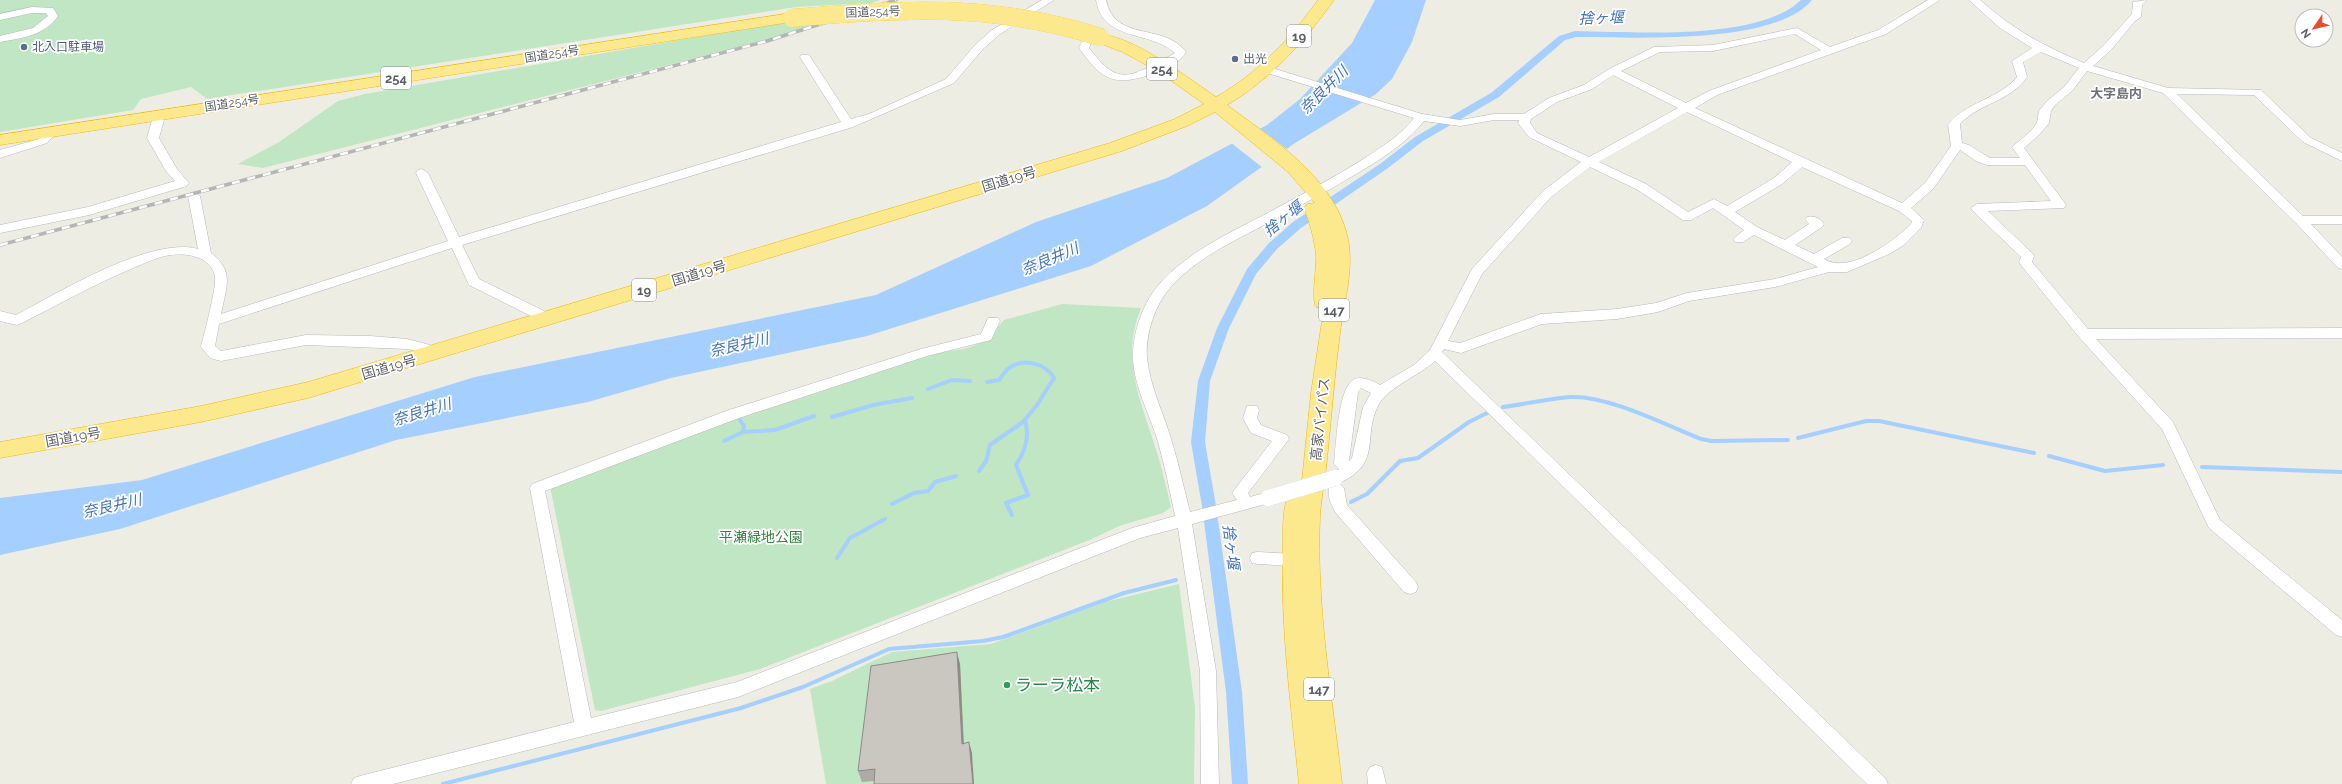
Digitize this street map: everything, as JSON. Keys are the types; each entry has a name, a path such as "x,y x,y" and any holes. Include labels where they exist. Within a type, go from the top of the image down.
{"highway":[{"name":"国道19号","path":"0,450 255,402 308,390 426,356 1116,147 1215,112 1268,70 1294,42 1326,0"},
{"name":"国道254号","path":"0,140 792,18 899,11 978,12 1037,19 1080,30 1102,38 1155,69 1215,112"},
{"name":"高家バイパス","path":"1215,112 1311,194 1340,246 1341,265 1324,372 1309,516 1309,594 1329,784"},
{"name":"高家バイパス","path":"1312,784 1294,593 1294,529 1309,399 1326,285 1325,218"}],"street":[{"path":"212,322 454,243 849,125 950,81 979,47 996,32 1049,0"},
{"path":"1101,0 1103,14 1111,24 1167,41 1177,46 1181,52 1178,57 1155,69 1132,78 1121,80 1104,74 1084,48 1088,39 1111,24"},
{"path":"1312,497 1337,483 1359,460 1370,407 1379,392 1419,368 1438,348 1477,272 1547,194 1588,163 1713,93 1882,32 1935,0"},
{"path":"1974,0 2004,26 2040,48 2085,67 2167,91 2258,92 2307,140 2342,157"},
{"path":"2142,0 2137,4 2137,15 2131,19 2106,48 2085,67 2068,90 2045,111 2043,123 2035,133 2018,147 2059,201 2060,205 1977,208 2028,256 2025,262 2084,334 2168,426 2214,524 2342,630"},
{"path":"0,16 41,9 49,10 53,16 50,21 40,28 0,39"},
{"path":"1268,70 1440,120 1460,123 1494,117 1526,117 1553,100 1588,88 1613,71 1658,49 1713,48 1797,31 1829,51"},
{"path":"1904,208 1929,186 1957,146 1954,124 1958,118 1974,108 1993,100 2019,82 2022,77 2017,61 2040,48"},
{"path":"805,57 849,125"},
{"path":"1438,348 1460,348 1541,319 1589,317 1658,307 1687,297 1775,283 1829,268 1847,268 1885,251 1900,242 1917,224 1918,220 1904,208 1736,133 1613,71"},
{"path":"2167,91 2300,220 2342,266"},
{"path":"1210,784 1208,670 1190,519 1144,381 1140,342 1150,311 1165,285 1183,268 1222,242 1311,194 1393,145 1410,131 1417,113"},
{"path":"1526,117 1524,123 1533,135 1652,193 1687,218 1714,203 1753,230 1815,259 1829,268"},
{"path":"0,229 89,211 183,184 172,171 153,138 158,120"},
{"path":"0,154 44,141 52,131"},
{"path":"1957,146 1966,147 1976,158 1989,163 2028,161"},
{"path":"1727,211 1778,180 1801,161"},
{"path":"422,173 454,243 474,282 535,312 538,314 541,321"},
{"path":"194,196 205,255"},
{"path":"1785,246 1818,224 1811,220"},
{"path":"2300,220 2342,220"},
{"path":"1739,239 1753,230"},
{"path":"1815,259 1846,241"},
{"path":"0,316 17,320 101,277 156,254 171,251 194,252 205,255 217,264 222,278 208,346 216,355 221,356 306,340 341,340 407,344 425,348 426,356"},
{"path":"584,727 537,488 734,414 926,352 975,341 986,336 993,321"},
{"path":"2084,334 2342,333"},
{"path":"1438,348 1880,784"},
{"path":"1379,392 1370,385 1364,383 1358,383 1351,391 1337,483 1341,509 1410,587"},
{"path":"1247,504 1240,493 1282,439 1256,429 1250,418 1252,410"},
{"path":"360,784 738,689 795,668 1105,543 1137,532 1268,498 1337,483"},
{"path":"1258,558 1294,560"}],"green space":[{"path":"0,0 880,0 871,3 796,7 207,99 191,87 141,99 133,110 0,132"},
{"path":"811,23 802,31 263,168 238,164 279,142 338,101 365,94 773,24"},
{"name":"平瀬緑地公園","path":"1062,304 1141,308 1135,327 1132,346 1133,365 1140,401 1158,456 1171,507 1163,513 1119,526 1092,539 760,669 601,711 595,710 550,486 721,422 930,354 964,349 976,345 990,336 1004,320"},
{"name":"ラーラ松本","path":"1179,584 1195,708 1194,784 826,784 810,689 832,681 892,652 991,644 1105,602"}],"water":[{"name":"奈良井川","path":"1375,0 1426,0 1412,42 1392,79 1376,94 1295,143 1207,206 1091,266 867,336 671,378 588,402 396,440 120,529 0,555 0,498 142,480 475,377 876,295 1036,222 1167,178 1267,125 1300,99 1352,43"}],"pier":[{"path":"1258,127 1288,150 1263,168 1230,142"}],"building":[{"path":"957,652 962,744 969,742 973,784 874,784 875,769 858,771 871,666"}],"waterway":[{"name":"捨ヶ堰","path":"1240,784 1234,692 1209,506 1198,442 1204,381 1223,328 1251,272 1273,246 1297,225 1384,166 1419,139 1495,95 1562,38 1575,34 1685,34 1743,28 1768,22 1790,13 1807,0"},
{"path":"979,471 986,461 990,445 1023,422 1037,405 1054,378 1046,369 1040,366 1021,363 1009,368 999,380 987,382"},
{"path":"928,389 952,380 970,381"},
{"path":"1503,407 1570,397 1585,398 1602,401 1637,412 1701,439 1712,441 1788,440"},
{"path":"832,417 873,405 912,398"},
{"path":"1351,502 1367,494 1400,461 1418,458 1469,422 1491,411"},
{"path":"743,432 775,430 814,416"},
{"path":"740,420 744,426 743,432"},
{"path":"1012,515 1006,503 1028,495 1016,465 1026,444 1027,432 1025,420"},
{"path":"1798,438 1866,421 1879,421 2034,453"},
{"path":"724,441 743,432"},
{"path":"2049,456 2105,471 2163,465"},
{"path":"2202,467 2342,472"},
{"path":"892,504 914,493 928,491 935,482 956,476"},
{"path":"837,558 850,538 885,519"},
{"path":"443,784 741,708 803,687 889,649 983,641 1003,637 1124,593 1176,580"}],"railway":[{"path":"0,245 767,41 896,0"}],"place":[{"name":"北入口駐車場","path":"24,47"},
{"name":"出光","path":"1235,59"},
{"name":"ラーラ松本","path":"1007,685"}],"district":[{"name":"大字島内","path":"2116,93"}]}
